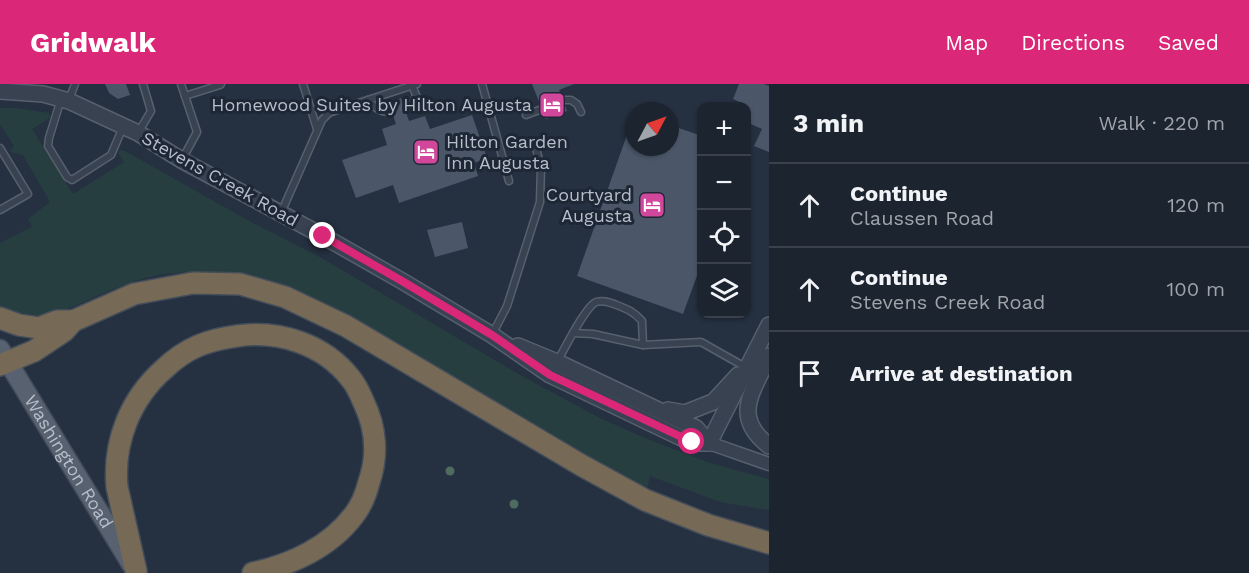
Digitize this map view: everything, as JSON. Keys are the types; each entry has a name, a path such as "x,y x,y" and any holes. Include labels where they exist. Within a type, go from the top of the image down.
{"highway":[{"path":"0,318 19,325 39,328 57,321 73,321 134,294 193,283 240,284 285,297 346,326 561,454 645,500 708,525 769,543"},
{"path":"3,359 34,351 64,332 73,321"},
{"path":"136,572 116,474 119,444 131,409 150,382 186,352 203,343 250,334 291,339 322,352 336,363 350,377 369,412 374,433 375,452 374,470 368,489 354,515 346,524 316,549 284,564 253,573"}],"main road":[{"name":"Washington Road","path":"3,359 136,572"}],"street":[{"name":"Stevens Creek Road","path":"0,91 43,94 65,100 138,133 182,160 393,276 492,335"},
{"path":"769,325 766,351 747,413 748,422 753,431 769,446"},
{"path":"492,335 557,362 696,428 709,443"},
{"path":"492,335 550,375 692,442 709,443 769,464"},
{"path":"653,408 685,413 713,402 730,383 766,351"},
{"path":"709,443 747,368"}],"lane":[{"path":"75,84 65,100 49,138 48,146 67,177 72,180 111,155 123,126"},
{"path":"138,133 151,111 142,84"},
{"path":"181,84 197,132 182,160"},
{"path":"185,96 221,84"},
{"path":"303,84 317,130"},
{"path":"482,84 509,181"},
{"path":"280,213 317,130 329,113 414,85 416,95 413,103 405,108"},
{"path":"368,100 376,109 385,113 392,112"},
{"path":"562,100 571,100 577,104 581,112"},
{"path":"526,115 542,109"},
{"path":"492,335 507,306 540,202 541,167 534,141"},
{"path":"0,148 28,194 0,210"},
{"path":"557,362 588,309 594,303 604,301 631,310 637,315 642,321 643,345"},
{"path":"573,333 593,334 643,345 701,342 747,368"}],"green space":[{"path":"0,108 49,113 50,117 47,120 32,129 73,194 124,162 118,153 120,150 125,151 244,218 320,257 522,376 600,418 710,463 769,479 769,510 720,502 650,476 647,489 229,274 188,272 156,275 33,320 32,316 19,315 6,310 0,305 0,243 32,227 28,219 50,202 23,155 10,151 14,146 0,124"}],"building":[{"path":"105,84 126,84 130,95 118,99 109,93"},
{"name":"Homewood Suites by Hilton Augusta","path":"532,84 574,84 559,90 567,111 546,119"},
{"path":"739,84 769,86 769,152 754,146 762,129 751,124 751,102 740,102 733,99"},
{"name":"Hilton Garden Inn Augusta","path":"401,98 409,121 425,116 430,129 472,115 487,158 474,163 478,176 399,203 393,185 356,198 342,160 387,145 382,129 396,124 389,103"},
{"name":"Courtyard Augusta","path":"679,128 697,134 697,276 683,314 577,276 625,140 625,156 679,156"},
{"path":"462,222 468,248 435,257 427,230"}],"place":[{"name":"Homewood Suites by Hilton Augusta","path":"552,105"},
{"name":"Hilton Garden Inn Augusta","path":"426,152"},
{"name":"Courtyard Augusta","path":"652,205"}],"route":[{"path":"323,236 492,335 550,375 692,442"}]}
